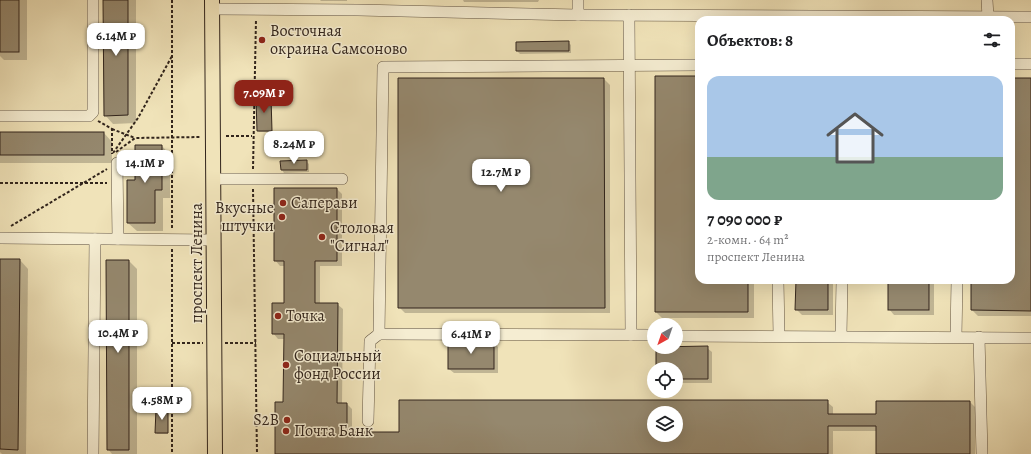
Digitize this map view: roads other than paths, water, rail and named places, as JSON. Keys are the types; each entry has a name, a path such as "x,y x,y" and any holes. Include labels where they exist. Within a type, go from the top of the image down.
{"main road":[{"name":"проспект Ленина","path":"212,5 215,454"}],"street":[{"path":"0,116 89,116 93,112 93,0"},
{"path":"578,0 578,15"},
{"path":"987,0 988,16"},
{"path":"212,5 257,10 358,5 578,15 808,16"},
{"path":"629,15 631,335"},
{"path":"1015,17 1031,17"},
{"path":"1015,64 1031,64"},
{"path":"379,334 383,66 695,65"},
{"path":"114,161 117,183 118,239"},
{"path":"214,180 342,180"},
{"path":"3,233 95,239 214,240"},
{"path":"93,454 95,239"},
{"path":"778,284 779,336"},
{"path":"841,336 842,284"},
{"path":"956,337 957,284"},
{"path":"368,421 370,341 379,334 647,335"},
{"path":"683,336 1031,338"},
{"path":"979,337 982,454"}],"place":[{"name":"Восточная окраина Самсоново","path":"262,40"},
{"name":"Саперави","path":"283,203"},
{"name":"Вкусные штучки","path":"282,217"},
{"name":"Столовая \"Сигнал\"","path":"322,237"},
{"name":"Точка","path":"278,316"},
{"name":"Социальный фонд России","path":"286,365"},
{"name":"S2B","path":"287,420"},
{"name":"Почта Банк","path":"286,431"}]}
